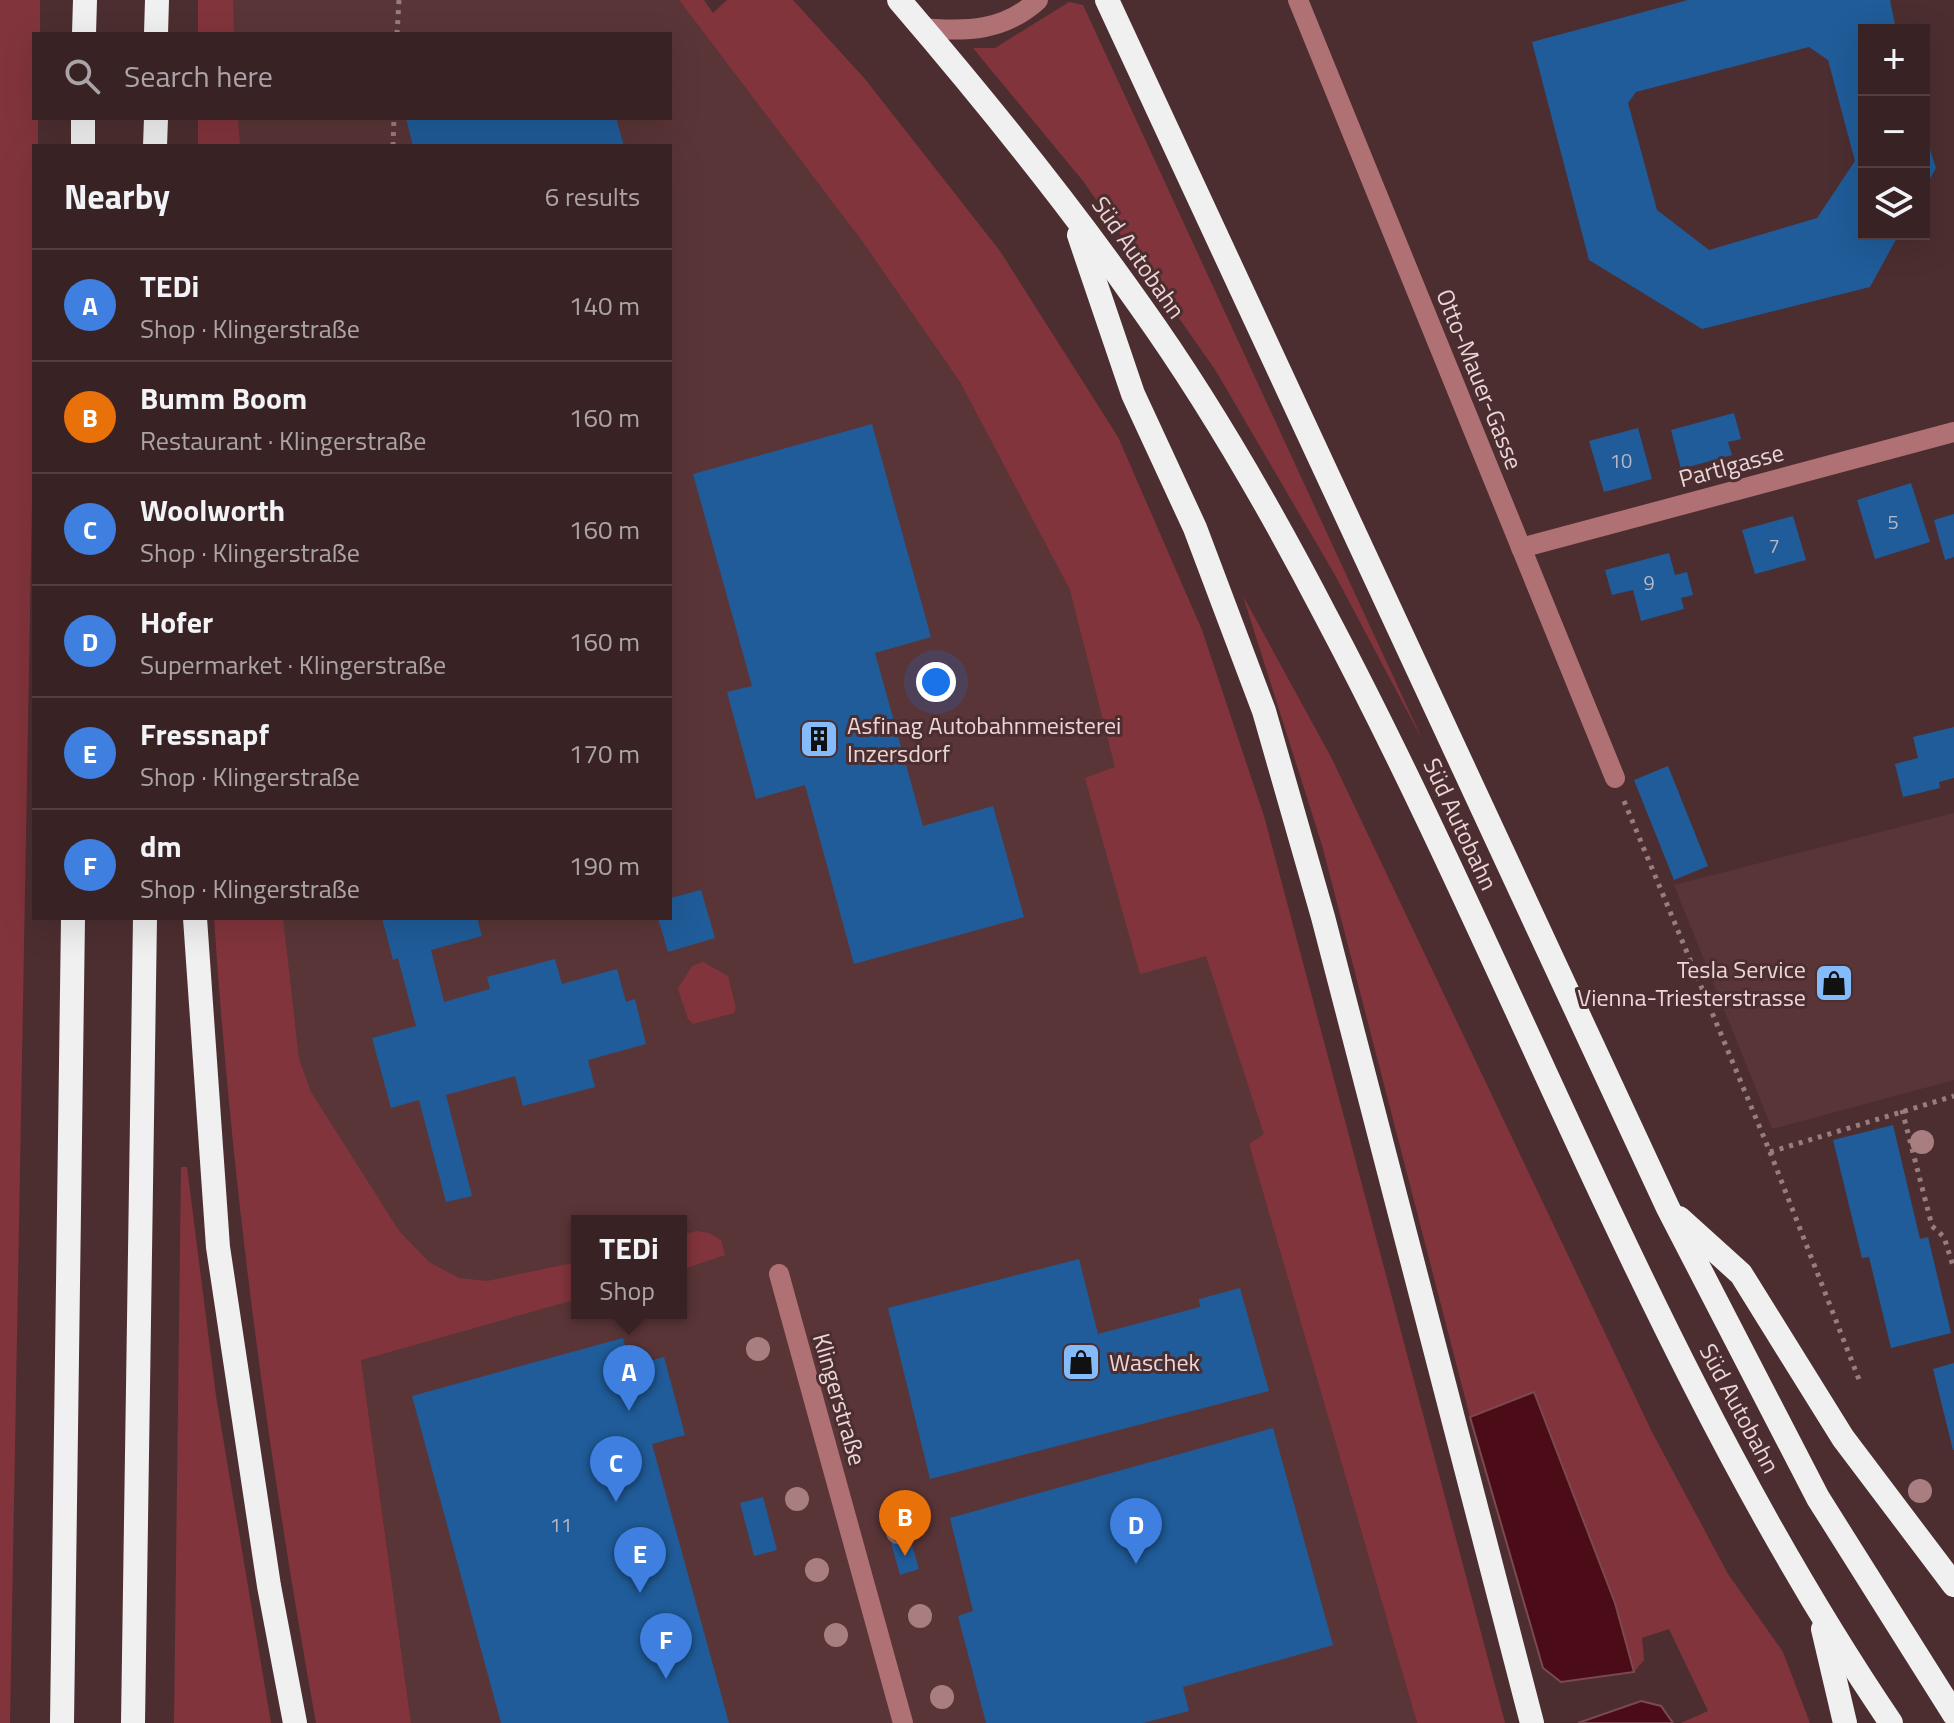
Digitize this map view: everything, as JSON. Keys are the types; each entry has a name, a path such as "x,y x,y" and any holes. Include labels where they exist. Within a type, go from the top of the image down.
{"highway":[{"path":"84,32 85,0"},
{"path":"156,32 157,0"},
{"name":"Süd Autobahn","path":"899,0 981,94 1071,210 1144,309 1202,399 1327,617 1434,832 1650,1294 1736,1462 1818,1607 1887,1718"},
{"name":"Süd Autobahn","path":"1107,0 1668,1208 1818,1498 1948,1705"},
{"path":"83,120 83,144"},
{"path":"155,144 156,120"},
{"path":"1071,210 1133,394 1195,528 1264,711 1327,932 1532,1723"},
{"path":"62,1723 73,920"},
{"path":"133,1723 145,920"},
{"path":"195,920 218,1247 269,1586 295,1723"},
{"path":"1668,1208 1741,1274 1843,1438 1954,1585"},
{"path":"1818,1607 1845,1723"}],"street":[{"path":"923,28 952,31 993,28 1025,11 1038,0"},
{"name":"Otto-Mauer-Gasse","path":"1298,0 1615,778"},
{"name":"Partlgasse","path":"1521,548 1954,432"},
{"name":"Klingerstraße","path":"779,1274 903,1723"}],"path":[{"path":"397,32 399,0"},
{"path":"393,144 394,120"},
{"path":"1615,778 1770,1152 1860,1382"},
{"path":"1770,1152 1954,1096"},
{"path":"1902,1110 1932,1226 1944,1237 1954,1269"}],"shaded area":[{"path":"0,0 40,0 40,32 32,32 32,120 38,120 38,144 32,144 32,503 10,1723 0,1723"},
{"path":"198,0 233,0 234,32 198,32"},
{"path":"227,0 679,0 862,241 960,382 1070,590 1206,955 1265,1134 1249,1144 1417,1723 411,1723 361,1360 262,920 672,920 672,144 232,144 231,120 672,120 672,32 228,32"},
{"path":"679,0 704,0 713,13 727,0 793,0 865,79 1000,251 1118,437 1202,630 1264,816 1505,1723 1417,1723 1249,1144 1264,1134 1206,956 1140,974 1085,778 1115,767 1070,590 960,382 862,241"},
{"path":"1069,2 1083,5 1423,741 1335,575 1216,371 1083,181 973,48 995,48"},
{"path":"198,120 238,120 240,144 198,144"},
{"path":"1243,596 1332,759 1652,1432 1728,1574 1783,1652 1810,1723 1681,1723 1708,1711 1669,1629 1642,1638 1644,1660 1634,1672 1615,1603 1535,1393 1470,1417 1322,845"},
{"name":"Tesla Service Vienna-Triesterstrasse","path":"1954,813 1954,1080 1772,1129 1674,885"},
{"path":"214,920 283,920 299,1059 311,1092 399,1231 429,1262 459,1278 487,1281 571,1263 571,1301 361,1360 411,1723 316,1723 267,1422 242,1221"},
{"path":"703,962 728,976 736,1008 734,1013 693,1024 688,1019 678,989 692,966"},
{"path":"181,1167 187,1167 216,1396 271,1723 174,1723"},
{"path":"687,1233 709,1233 721,1240 725,1255 687,1268"},
{"path":"1534,1392 1615,1603 1634,1672 1561,1682 1543,1668 1470,1417"},
{"path":"1641,1701 1661,1706 1673,1723 1578,1723"}],"building":[{"path":"1688,0 1890,0 1895,24 1858,24 1858,240 1896,240 1870,287 1702,329 1589,260 1532,42","holes":["1809,47 1828,60 1855,161 1817,218 1709,250 1657,210 1628,103 1636,92"]},
{"path":"406,120 617,120 623,144 412,144"},
{"path":"1930,150 1936,168 1930,178"},
{"path":"1734,413 1741,439 1728,442 1732,455 1681,469 1671,430"},
{"name":"Asfinag Autobahnmeisterei Inzersdorf","path":"872,424 931,637 875,653 923,826 993,806 1024,917 854,964 805,785 756,799 727,692 752,686 693,474"},
{"path":"1638,428 1652,479 1604,492 1589,441"},
{"path":"1911,483 1930,542 1875,559 1857,500"},
{"path":"1954,514 1954,557 1945,560 1934,520"},
{"path":"1793,516 1806,560 1755,574 1742,530"},
{"path":"1669,553 1675,575 1687,572 1693,595 1681,598 1684,609 1641,621 1633,590 1612,595 1605,570"},
{"path":"1954,727 1954,778 1939,782 1940,788 1903,797 1895,764 1918,758 1913,737"},
{"path":"1668,766 1708,866 1674,880 1634,780"},
{"path":"701,890 715,938 668,952 659,920 672,920 672,897"},
{"path":"383,920 478,920 482,936 431,950 444,1002 490,989 487,977 555,959 562,984 617,969 626,1002 635,999 646,1044 588,1060 595,1087 523,1106 515,1076 446,1095 472,1196 446,1202 419,1100 391,1108 372,1038 416,1026 398,958 393,960"},
{"path":"1893,1125 1920,1239 1928,1237 1951,1333 1891,1348 1869,1257 1862,1258 1833,1140"},
{"name":"Waschek","path":"1079,1259 1098,1334 1200,1307 1199,1299 1240,1288 1269,1391 930,1479 888,1308"},
{"path":"623,1338 631,1366 664,1357 685,1435 652,1444 729,1723 501,1723 412,1396"},
{"path":"1954,1363 1954,1450 1953,1450 1933,1369"},
{"path":"1273,1428 1333,1645 1183,1687 1189,1711 1143,1723 986,1723 958,1616 973,1611 950,1518"},
{"path":"763,1497 777,1550 754,1556 740,1503"},
{"path":"910,1538 919,1569 900,1575 891,1543"}],"place":[{"name":"Asfinag Autobahnmeisterei Inzersdorf","path":"819,739"},
{"name":"Tesla Service Vienna-Triesterstrasse","path":"1834,983"},
{"name":"Waschek","path":"1081,1362"},
{"name":"TEDi","path":"629,1411"},
{"name":"Woolworth","path":"616,1502"},
{"name":"Bumm Boom","path":"905,1556"},
{"name":"Hofer","path":"1136,1564"},
{"name":"Fressnapf","path":"640,1593"},
{"name":"dm","path":"666,1679"}]}
